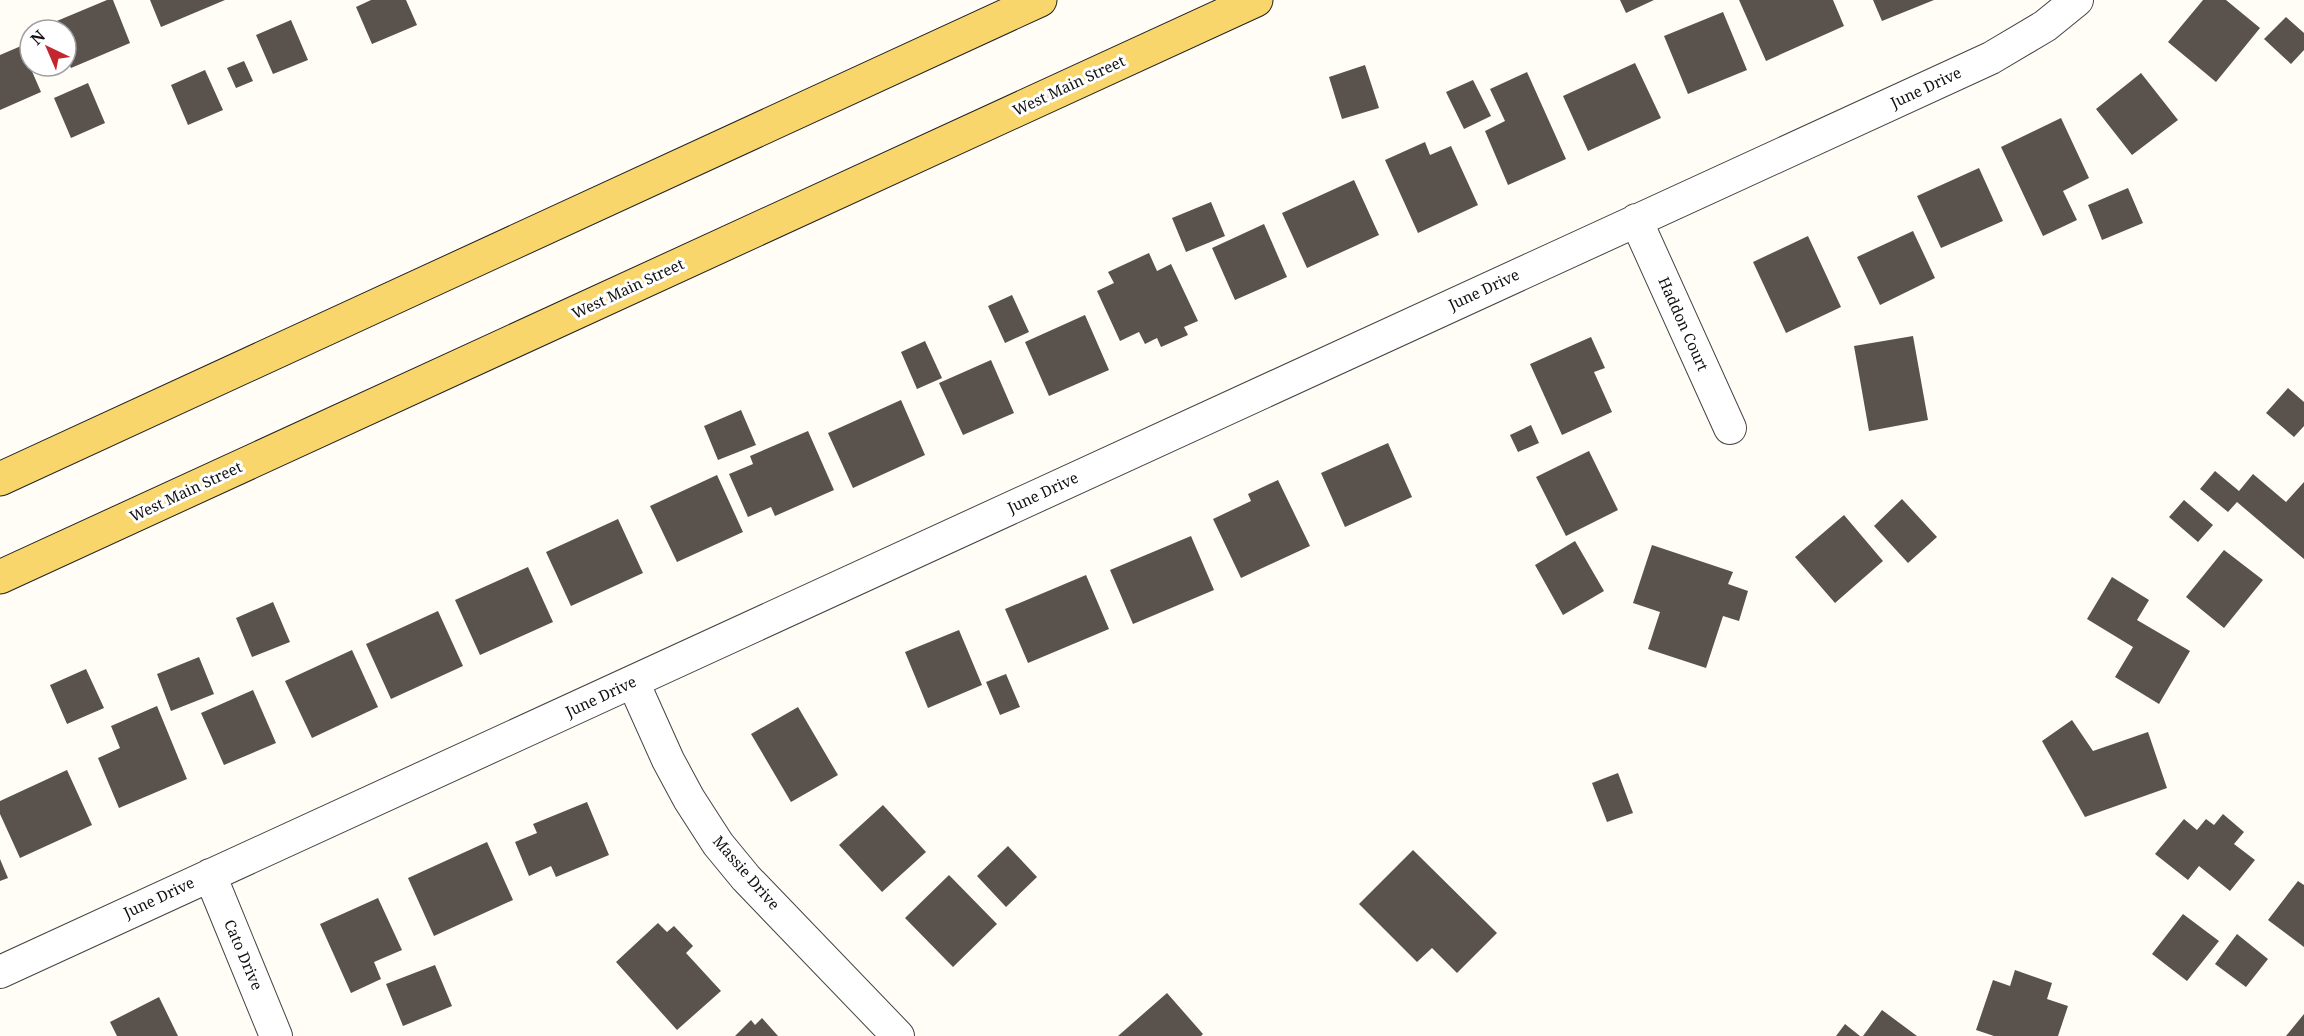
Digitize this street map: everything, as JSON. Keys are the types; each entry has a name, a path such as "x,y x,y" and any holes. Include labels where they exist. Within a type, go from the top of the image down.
{"main road":[{"path":"0,479 1040,0"},
{"name":"West Main Street","path":"0,577 1256,0"}],"street":[{"name":"June Drive","path":"0,972 1991,58 2045,26 2077,0"},
{"name":"Haddon Court","path":"1636,220 1731,428"},
{"name":"Massie Drive","path":"633,682 673,770 718,844 746,878 898,1036"},
{"name":"Cato Drive","path":"210,875 276,1036"}],"building":[{"path":"107,0 113,0 130,43 78,65 78,18 64,18"},
{"path":"150,0 225,0 161,27"},
{"path":"371,0 406,0 417,25 372,44 356,7"},
{"path":"1620,0 1654,0 1626,13"},
{"path":"1739,0 1833,0 1844,26 1766,61"},
{"path":"1873,0 1934,0 1882,21"},
{"path":"2203,0 2226,0 2260,28 2216,82 2168,42"},
{"path":"1723,12 1747,70 1688,94 1664,36"},
{"path":"2286,17 2304,33 2304,50 2291,64 2264,39"},
{"path":"291,20 308,60 273,74 256,35"},
{"path":"18,47 18,78 35,78 41,92 0,110 0,55"},
{"path":"244,61 253,81 236,88 227,68"},
{"path":"1635,63 1661,118 1588,151 1563,96"},
{"path":"1365,65 1379,108 1342,119 1329,77"},
{"path":"205,70 223,110 188,125 171,85"},
{"path":"1527,72 1566,159 1508,185 1485,131 1505,121 1490,89"},
{"path":"2141,73 2178,120 2132,155 2096,109"},
{"path":"1473,80 1491,116 1464,129 1446,92"},
{"path":"88,83 105,123 71,138 54,98"},
{"path":"2061,118 2089,178 2063,191 2077,220 2043,236 2001,147"},
{"path":"1425,142 1430,155 1451,146 1478,205 1418,233 1385,160"},
{"path":"1979,168 2003,221 1941,248 1917,196"},
{"path":"1354,180 1379,235 1307,268 1282,213"},
{"path":"2128,188 2143,223 2102,240 2088,205"},
{"path":"1211,202 1225,236 1186,252 1172,218"},
{"path":"1264,224 1287,277 1235,300 1212,248"},
{"path":"1913,231 1935,278 1880,305 1857,257"},
{"path":"1808,236 1841,307 1786,333 1753,262"},
{"path":"1149,253 1157,271 1171,264 1198,321 1184,327 1188,335 1161,347 1157,338 1145,344 1139,332 1120,341 1097,291 1114,283 1108,272"},
{"path":"1012,295 1029,332 1005,343 988,306"},
{"path":"1085,315 1109,370 1049,396 1025,342"},
{"path":"1913,336 1928,420 1869,431 1854,346"},
{"path":"1591,337 1605,368 1594,372 1612,412 1562,435 1530,364"},
{"path":"925,341 942,378 917,389 901,352"},
{"path":"991,360 1014,413 963,435 939,383"},
{"path":"2288,388 2304,402 2304,426 2294,437 2266,413"},
{"path":"901,400 925,455 853,488 828,433"},
{"path":"741,410 756,445 718,460 704,426"},
{"path":"1531,425 1539,443 1518,452 1510,435"},
{"path":"808,431 834,490 775,516 771,507 748,517 729,474 753,464 750,456"},
{"path":"1388,443 1412,497 1345,527 1321,473"},
{"path":"1589,451 1618,510 1566,536 1536,477"},
{"path":"2215,471 2239,491 2253,474 2286,502 2304,482 2304,559 2237,502 2228,512 2200,489"},
{"path":"717,475 743,532 677,562 650,506"},
{"path":"1278,480 1310,546 1241,578 1213,519 1251,501 1248,494"},
{"path":"1902,499 1937,537 1908,563 1874,526"},
{"path":"2184,500 2213,525 2198,542 2169,517"},
{"path":"1844,515 1883,561 1835,603 1795,557"},
{"path":"618,519 643,573 571,606 546,552"},
{"path":"1191,536 1214,590 1133,624 1110,570"},
{"path":"1575,541 1604,591 1563,615 1535,565"},
{"path":"1652,545 1733,572 1728,584 1748,591 1739,621 1723,616 1706,668 1648,649 1660,612 1633,603"},
{"path":"2224,550 2263,580 2224,628 2186,597"},
{"path":"528,567 553,622 480,655 455,600"},
{"path":"1086,575 1109,629 1028,663 1005,609"},
{"path":"2112,577 2149,600 2137,620 2190,651 2159,704 2115,677 2133,647 2087,619"},
{"path":"273,602 290,642 252,657 236,618"},
{"path":"438,611 463,666 391,699 366,644"},
{"path":"959,630 982,685 928,708 905,652"},
{"path":"352,650 378,707 312,738 285,681"},
{"path":"199,657 214,694 171,711 157,674"},
{"path":"86,669 104,708 67,724 50,685"},
{"path":"1006,674 1020,707 1000,715 986,682"},
{"path":"253,690 276,743 224,765 201,713"},
{"path":"157,706 187,779 119,808 98,758 120,748 111,726"},
{"path":"798,707 838,775 791,802 751,734"},
{"path":"2072,720 2093,751 2148,732 2167,788 2085,817 2042,741"},
{"path":"67,770 92,825 20,858 0,814 0,801"},
{"path":"1618,773 1633,813 1607,822 1592,783"},
{"path":"587,802 609,855 556,877 551,866 529,876 515,842 537,833 533,824"},
{"path":"883,805 926,852 882,892 839,845"},
{"path":"2223,814 2244,832 2234,844 2255,860 2230,891 2199,866 2188,880 2155,854 2184,819 2197,830 2206,819 2214,825"},
{"path":"487,842 513,900 434,936 408,878"},
{"path":"1008,846 1037,877 1006,907 977,876"},
{"path":"1413,850 1497,933 1457,973 1432,948 1417,962 1359,904"},
{"path":"0,859 8,878 0,881"},
{"path":"949,875 997,924 953,967 905,918"},
{"path":"2298,881 2304,885 2304,947 2268,920"},
{"path":"378,898 402,950 374,962 381,979 351,993 320,924"},
{"path":"2183,914 2219,941 2187,981 2152,954"},
{"path":"658,923 667,932 674,926 693,946 686,953 721,991 677,1030 616,962"},
{"path":"2237,934 2268,959 2246,987 2215,964"},
{"path":"435,965 452,1006 403,1026 386,984"},
{"path":"2015,970 2052,983 2047,999 2068,1006 2058,1036 1994,1036 1976,1030 1993,980 2010,986"},
{"path":"1167,993 1203,1034 1201,1036 1118,1036"},
{"path":"159,997 178,1036 117,1036 110,1022"},
{"path":"1882,1010 1917,1036 1863,1036"},
{"path":"2304,1014 2304,1036 2286,1036"},
{"path":"762,1018 778,1036 735,1036 751,1020 755,1025"},
{"path":"1845,1024 1860,1036 1836,1036"}]}
